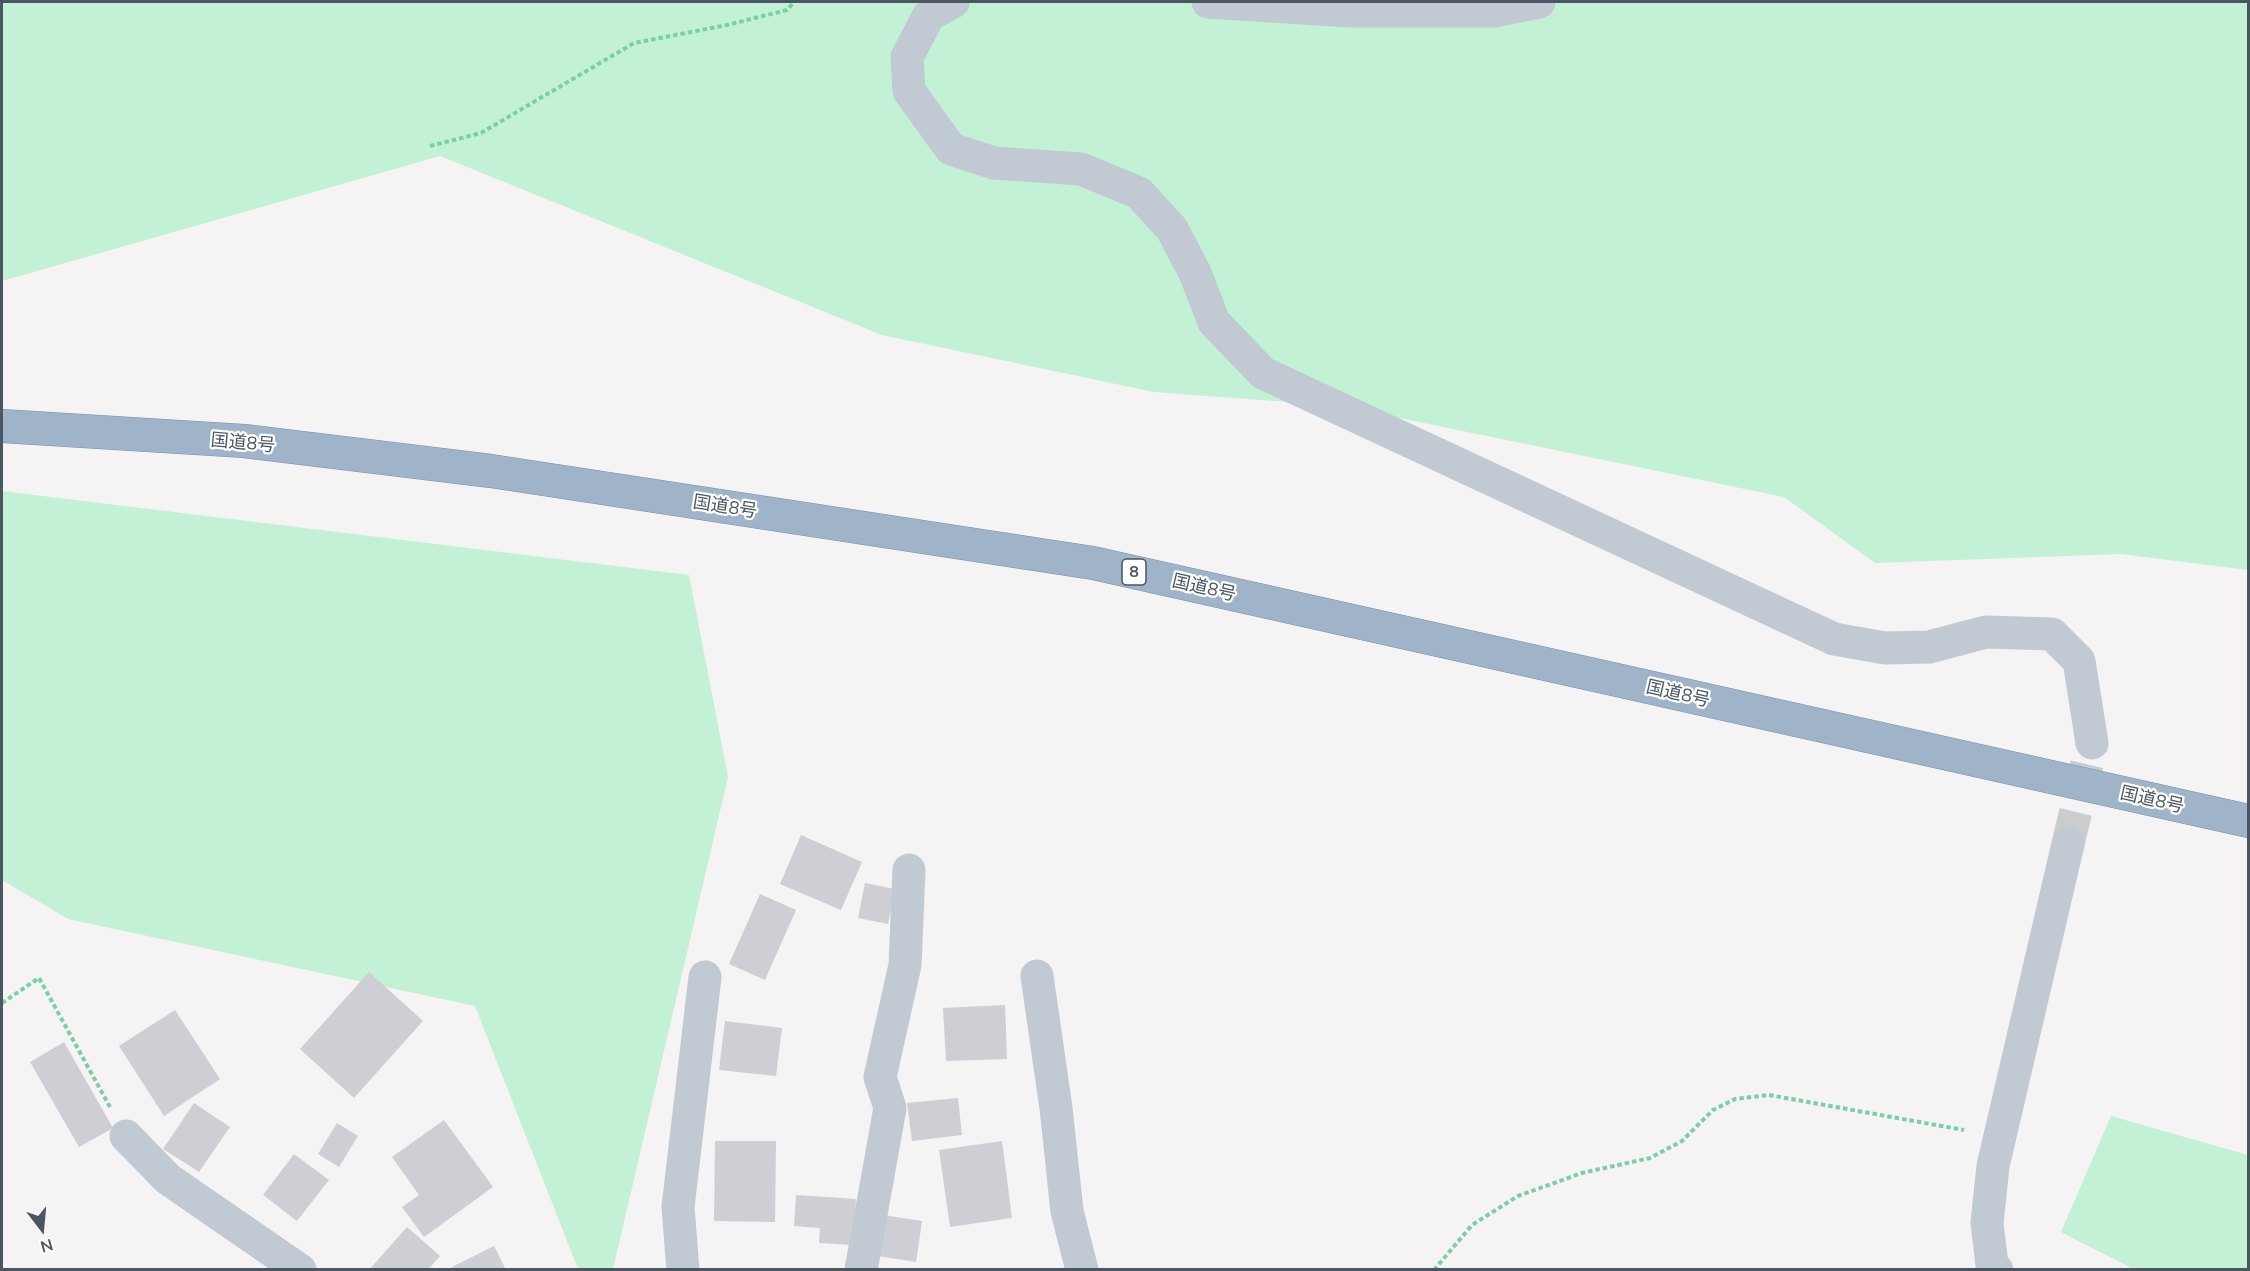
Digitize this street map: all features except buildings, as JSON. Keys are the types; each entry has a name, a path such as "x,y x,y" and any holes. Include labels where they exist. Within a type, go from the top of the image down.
{"highway":[{"name":"国道8号","path":"2,426 244,441 490,471 1093,563 2248,821"}],"street":[{"path":"953,2 929,15 907,57 909,91 951,149 994,163 1081,169 1139,193 1172,229 1195,273 1214,322 1263,373 1834,639 1885,648 1929,647 1986,632 2052,634 2079,661 2092,743"},
{"path":"1208,2 1350,11 1494,11 1539,2"},
{"path":"1996,1269 1992,1265 1987,1222 1993,1166 2068,844"},
{"path":"861,1269 890,1108 880,1077 905,965 909,870"},
{"path":"1037,976 1056,1108 1067,1211 1082,1260 1082,1269"},
{"path":"683,1269 678,1207 705,978"},
{"path":"126,1136 168,1179 300,1269"}],"path":[{"path":"430,146 481,133 634,43 727,25 787,10 794,2"},
{"path":"2,1003 39,978 126,1136"},
{"path":"1434,1269 1472,1225 1518,1196 1582,1173 1650,1158 1682,1141 1713,1110 1735,1099 1769,1095 2000,1137"}],"green space":[{"path":"2,2 2248,2 2248,570 2121,554 1875,563 1784,497 1341,406 1154,392 882,335 440,156 2,281"},
{"path":"2,491 689,575 728,777 613,1269 578,1269 475,1006 68,919 2,880"},
{"path":"2111,1116 2248,1155 2248,1269 2133,1269 2061,1232"}],"tunnel":[{"path":"2068,844 2092,743"}]}
